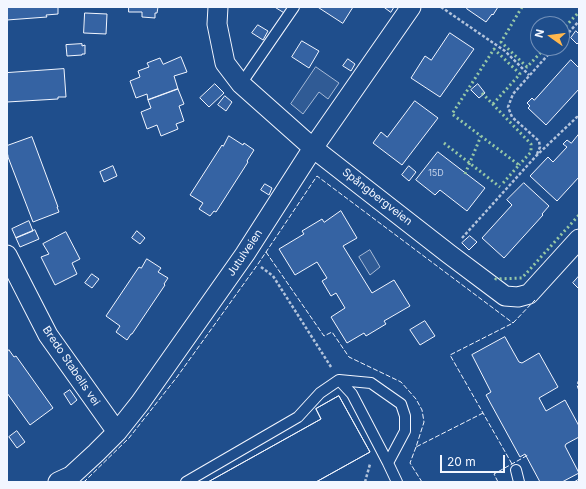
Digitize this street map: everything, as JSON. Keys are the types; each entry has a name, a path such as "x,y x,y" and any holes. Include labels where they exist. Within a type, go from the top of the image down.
{"street":[{"name":"Spångbergveien","path":"218,7 217,24 225,63 241,84 313,148 504,296 518,297 529,294 579,239"},
{"name":"Jutulveien","path":"58,482 71,476 117,432 140,403 245,254 313,148 411,7"},
{"name":"Bredo Stabells vei","path":"7,255 48,335 117,432"}],"lane":[{"path":"241,84 294,7"},
{"path":"339,380 352,394 397,482"},
{"path":"186,482 298,417 320,393 339,380 371,383 401,404 405,416 405,431 388,463"},
{"path":"516,470 519,482"}],"path":[{"path":"441,7 505,51 529,75"},
{"path":"570,31 579,21"},
{"path":"536,156 540,147 539,141 512,117 508,107 512,94 547,56"},
{"path":"449,254 536,156 576,117 579,119"},
{"path":"245,254 273,276 339,380"}],"shaded area":[{"path":"316,67 339,83 328,99 319,92 303,114 291,104"},
{"path":"370,250 380,267 370,275 359,257"}],"building":[{"path":"7,7 58,7 58,14 46,15 47,17 7,20"},
{"path":"129,7 158,7 157,13 155,13 155,18 142,17 142,12 129,12"},
{"path":"275,7 289,7 285,13"},
{"path":"318,7 353,7 343,23"},
{"path":"384,7 394,7 391,12"},
{"path":"468,7 498,7 486,22 467,9"},
{"path":"85,13 107,14 106,34 84,33"},
{"path":"258,25 268,31 263,40 252,33"},
{"path":"576,31 579,34 579,42 577,44 571,38"},
{"path":"450,33 474,49 440,97 411,78 425,56 431,60"},
{"path":"302,41 319,51 309,68 292,57"},
{"path":"82,44 82,46 85,45 85,54 67,56 66,45"},
{"path":"181,57 187,72 174,76 178,89 148,100 147,94 136,98 130,81 140,77 138,71 149,67 147,63 160,58 163,64"},
{"path":"348,59 355,64 351,71 343,66"},
{"path":"571,60 579,68 579,89 546,125 528,108 530,106 527,103 532,98 534,100"},
{"path":"64,69 66,97 58,97 58,99 7,102 7,73"},
{"path":"215,84 224,93 209,107 200,98"},
{"path":"478,84 485,93 479,98 471,90"},
{"path":"178,89 184,104 179,106 184,121 176,124 178,129 161,136 157,125 147,129 141,112 151,108 148,100"},
{"path":"225,96 232,102 226,111 218,105"},
{"path":"415,101 438,118 402,165 373,143 381,132 387,137"},
{"path":"579,134 579,177 557,201 530,176 548,157 553,162 567,147 563,144 567,140 571,143"},
{"path":"229,136 243,145 244,143 254,150 216,212 214,211 210,216 199,209 203,203 190,195"},
{"path":"32,137 59,212 33,222 7,152 7,146"},
{"path":"438,152 485,188 467,211 440,190 435,195 416,180"},
{"path":"113,166 117,176 104,182 100,172"},
{"path":"409,166 416,172 409,181 402,175"},
{"path":"524,183 549,206 542,214 543,215 504,258 482,238 512,205 507,200"},
{"path":"265,184 272,188 269,195 261,190"},
{"path":"341,211 357,238 343,246 372,293 394,280 410,306 384,321 386,324 366,336 364,333 347,343 331,317 345,308 336,293 331,296 322,281 327,278 317,262 295,275 279,249 304,234 302,231 322,219 324,222"},
{"path":"29,221 33,231 16,238 12,229"},
{"path":"35,230 39,239 20,247 16,238"},
{"path":"137,231 145,238 140,244 132,238"},
{"path":"66,232 80,259 72,263 77,274 55,285 41,257 49,254 43,244"},
{"path":"470,236 477,242 469,250 462,243"},
{"path":"147,259 161,268 158,272 168,278 164,284 165,285 127,340 116,332 120,326 106,316 139,267 141,268"},
{"path":"92,274 99,279 92,288 85,283"},
{"path":"579,276 579,289 573,283"},
{"path":"425,321 435,336 420,345 410,330"},
{"path":"505,337 519,362 522,363 539,353 558,387 539,398 546,411 565,400 579,426 579,437 565,446 579,473 562,482 540,482 525,454 520,457 486,395 491,392 472,355"},
{"path":"9,350 14,357 16,356 53,408 30,425 7,393 7,352"},
{"path":"70,390 77,400 71,405 64,394"},
{"path":"339,396 370,452 316,482 208,482 321,419 316,409"},
{"path":"339,396 370,452 316,482 208,482 321,419 316,409"},
{"path":"17,431 25,442 17,448 9,437"}],"hedge":[{"path":"522,7 501,42 527,67 537,56"},
{"path":"570,22 579,12"},
{"path":"493,104 520,74 494,49 452,114 519,165 503,183"},
{"path":"482,93 531,144 531,152 519,165"},
{"path":"465,174 481,136"},
{"path":"444,143 500,187"},
{"path":"495,278 522,278 579,215"}],"fence":[{"path":"83,482 129,438 177,377 258,264 317,176 513,323"},
{"path":"266,252 324,336 332,332 349,357 401,382 416,399 422,410 424,422 416,447 483,413"},
{"path":"512,464 450,355 513,323 535,300"},
{"path":"579,379 577,385 579,391"},
{"path":"416,447 410,463 422,482"},
{"path":"498,482 494,474 528,455"},
{"path":"574,482 579,479"}]}
